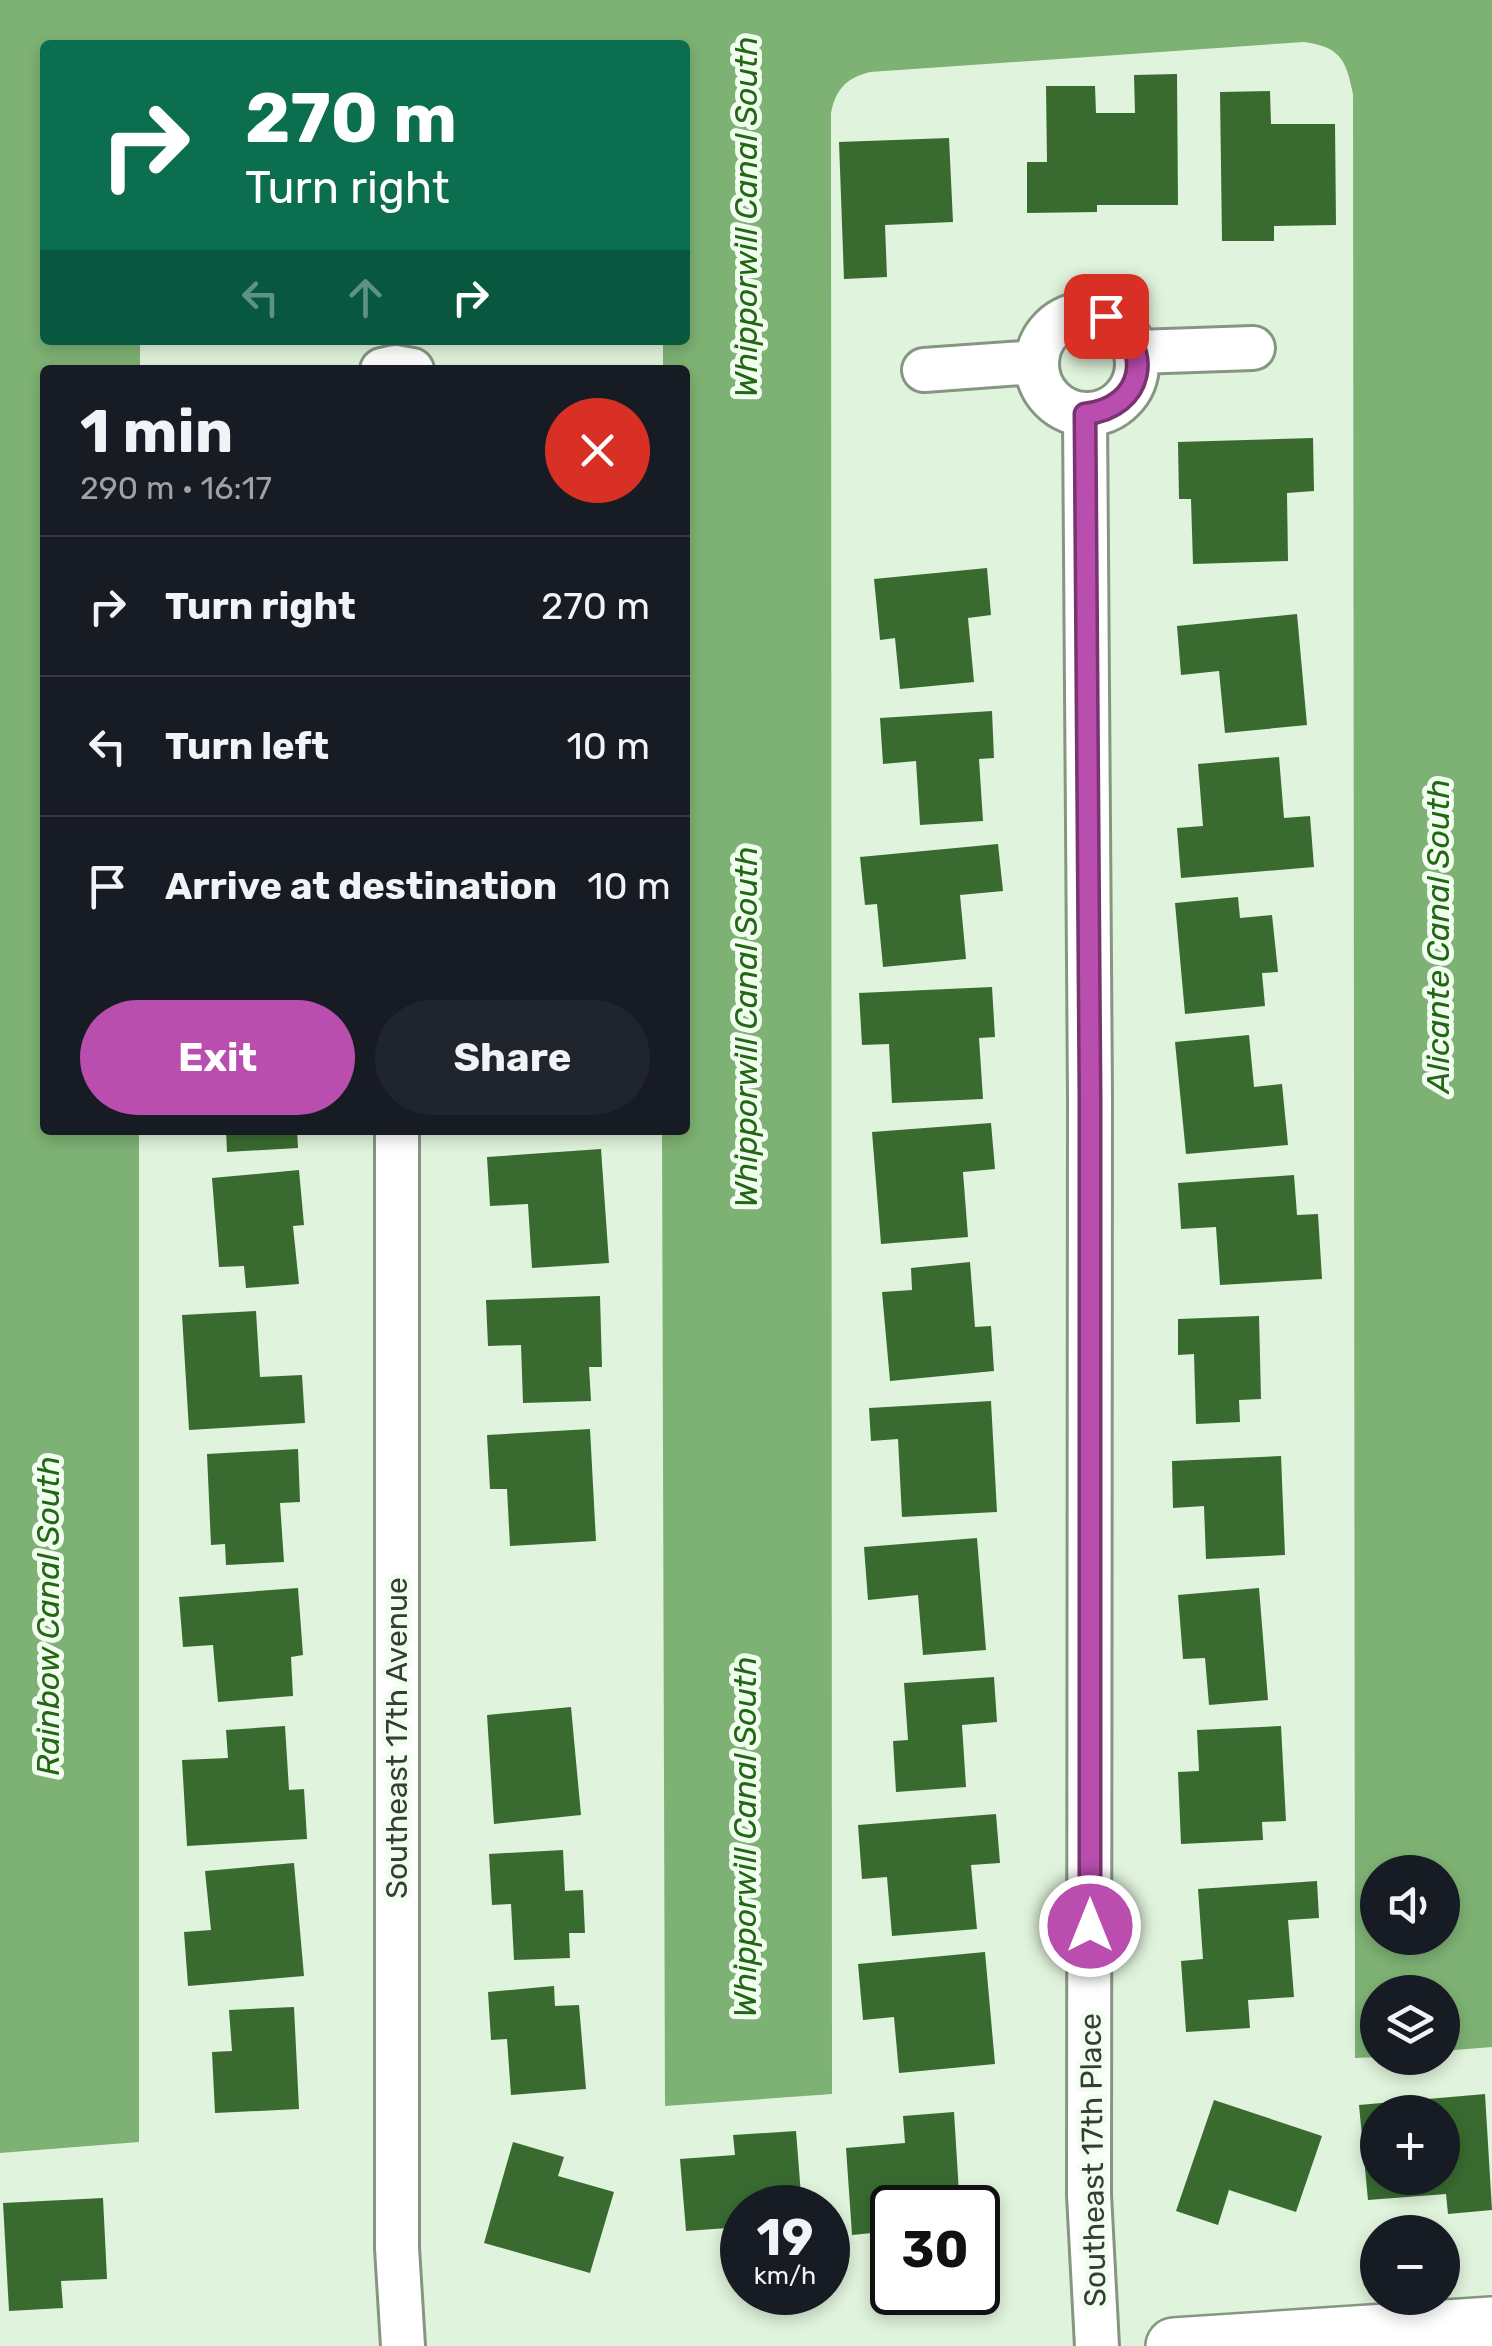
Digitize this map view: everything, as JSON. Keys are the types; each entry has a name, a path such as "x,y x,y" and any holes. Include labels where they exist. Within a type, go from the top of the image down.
{"street":[{"path":"1090,313 1106,316 1120,325 1137,352 1138,368 1127,396 1101,412 1085,414 1070,412 1045,392 1036,362 1047,332 1074,315 1090,313"},
{"path":"1137,352 1253,348"},
{"path":"924,370 1036,362"},
{"name":"Southeast 17th Place","path":"1085,414 1090,1098 1089,2195 1096,2346"},
{"name":"Southeast 17th Avenue","path":"397,1135 397,2248 403,2346"},
{"path":"1174,2346 1492,2324"}],"water":[{"path":"0,0 1492,0 1492,2047 1460,2050 1460,1975 1360,1975 1360,2058 1355,2058 1353,94 1344,63 1333,51 1304,42 870,72 843,86 831,114 832,2094 665,2106 662,1135 690,1135 690,365 663,365 663,345 690,345 690,40 40,40 40,345 140,345 140,365 40,365 40,1135 139,1135 139,2142 0,2153"}],"building":[{"path":"1177,74 1178,205 1097,205 1097,212 1027,213 1027,162 1047,162 1046,86 1095,86 1096,113 1135,113 1134,75"},
{"path":"1270,91 1271,124 1335,124 1336,225 1274,226 1274,241 1222,241 1220,92"},
{"path":"949,138 953,222 885,225 887,277 844,279 839,142"},
{"path":"1313,438 1314,491 1287,493 1288,561 1193,564 1191,499 1179,499 1178,442"},
{"path":"987,568 991,615 968,618 974,682 900,689 895,638 880,640 874,579"},
{"path":"1297,614 1307,725 1225,733 1219,671 1181,675 1177,626"},
{"path":"992,711 994,758 979,759 983,821 920,825 916,761 883,764 880,718"},
{"path":"1279,757 1284,818 1310,816 1314,867 1181,878 1177,828 1203,826 1198,764"},
{"path":"998,844 1003,891 960,895 966,959 883,967 877,904 865,905 860,857"},
{"path":"1238,897 1240,918 1272,915 1278,972 1262,973 1265,1006 1185,1014 1175,903"},
{"path":"992,987 995,1037 979,1038 983,1099 892,1103 889,1044 862,1045 859,993"},
{"path":"1249,1035 1254,1087 1282,1084 1288,1145 1186,1154 1175,1042"},
{"path":"991,1123 995,1169 963,1172 968,1237 881,1244 872,1132"},
{"path":"226,1135 297,1135 298,1148 227,1152"},
{"path":"601,1149 609,1263 532,1268 528,1204 490,1206 487,1157"},
{"path":"299,1170 304,1225 293,1226 299,1284 246,1288 244,1266 219,1267 212,1178"},
{"path":"1294,1175 1297,1215 1318,1214 1322,1279 1220,1285 1216,1227 1181,1229 1178,1183"},
{"path":"970,1262 975,1327 991,1326 994,1371 890,1381 882,1292 912,1290 911,1268"},
{"path":"600,1296 602,1367 589,1367 591,1401 523,1403 521,1345 488,1346 486,1300"},
{"path":"256,1311 260,1377 302,1375 305,1423 189,1430 182,1315"},
{"path":"1259,1316 1261,1399 1239,1400 1240,1422 1196,1424 1194,1354 1178,1355 1178,1319"},
{"path":"991,1401 997,1512 902,1517 898,1439 871,1441 869,1408"},
{"path":"590,1429 596,1541 510,1546 507,1489 490,1489 487,1435"},
{"path":"298,1449 300,1502 280,1503 284,1562 226,1565 225,1544 211,1545 207,1454"},
{"path":"1281,1456 1285,1555 1206,1559 1204,1506 1173,1508 1172,1461"},
{"path":"977,1538 986,1650 923,1655 918,1595 868,1600 864,1547"},
{"path":"298,1588 303,1655 291,1657 293,1696 218,1702 213,1645 183,1647 179,1597"},
{"path":"1259,1588 1268,1700 1209,1705 1205,1658 1183,1659 1178,1595"},
{"path":"994,1677 997,1722 962,1725 966,1787 896,1792 893,1741 908,1740 904,1683"},
{"path":"571,1707 581,1815 494,1824 487,1715"},
{"path":"285,1726 289,1790 304,1789 307,1839 187,1846 182,1760 228,1758 226,1730"},
{"path":"1281,1726 1286,1821 1262,1822 1263,1840 1181,1844 1178,1772 1199,1771 1197,1730"},
{"path":"996,1814 1000,1863 971,1865 977,1929 892,1936 887,1877 862,1879 858,1825"},
{"path":"563,1850 565,1891 583,1890 585,1933 569,1933 570,1958 514,1960 511,1904 492,1905 489,1854"},
{"path":"294,1863 304,1976 188,1986 184,1932 211,1930 205,1871"},
{"path":"1317,1881 1319,1918 1288,1920 1294,1997 1248,2000 1250,2028 1186,2032 1181,1961 1203,1959 1198,1889"},
{"path":"985,1952 995,2064 899,2073 894,2017 863,2020 858,1964"},
{"path":"554,1986 555,2006 579,2005 586,2089 511,2095 507,2039 491,2040 488,1992"},
{"path":"294,2007 299,2109 215,2113 212,2052 232,2051 229,2010"},
{"path":"1485,2094 1492,2210 1448,2214 1446,2195 1460,2195 1460,2096"},
{"path":"1214,2100 1322,2136 1296,2212 1229,2190 1218,2225 1176,2211"},
{"path":"954,2112 959,2185 870,2185 870,2233 852,2235 846,2148 905,2143 903,2116"},
{"path":"796,2131 800,2185 720,2185 720,2229 686,2231 680,2159 735,2155 733,2135"},
{"path":"513,2142 564,2157 558,2176 614,2192 590,2273 484,2243"},
{"path":"1368,2195 1433,2195 1368,2200"},
{"path":"103,2198 107,2279 61,2281 63,2308 9,2311 3,2203"}],"route":[{"path":"1090,1926 1085,414 1101,412 1127,396 1138,368 1130,336 1106,316"}],"water label":[{"name":"Whipporwill Canal South","path":"746,217"},
{"name":"Alicante Canal South","path":"1438,936"},
{"name":"Whipporwill Canal South","path":"746,1027"},
{"name":"Rainbow Canal South","path":"48,1616"},
{"name":"Whipporwill Canal South","path":"745,1837"}]}
